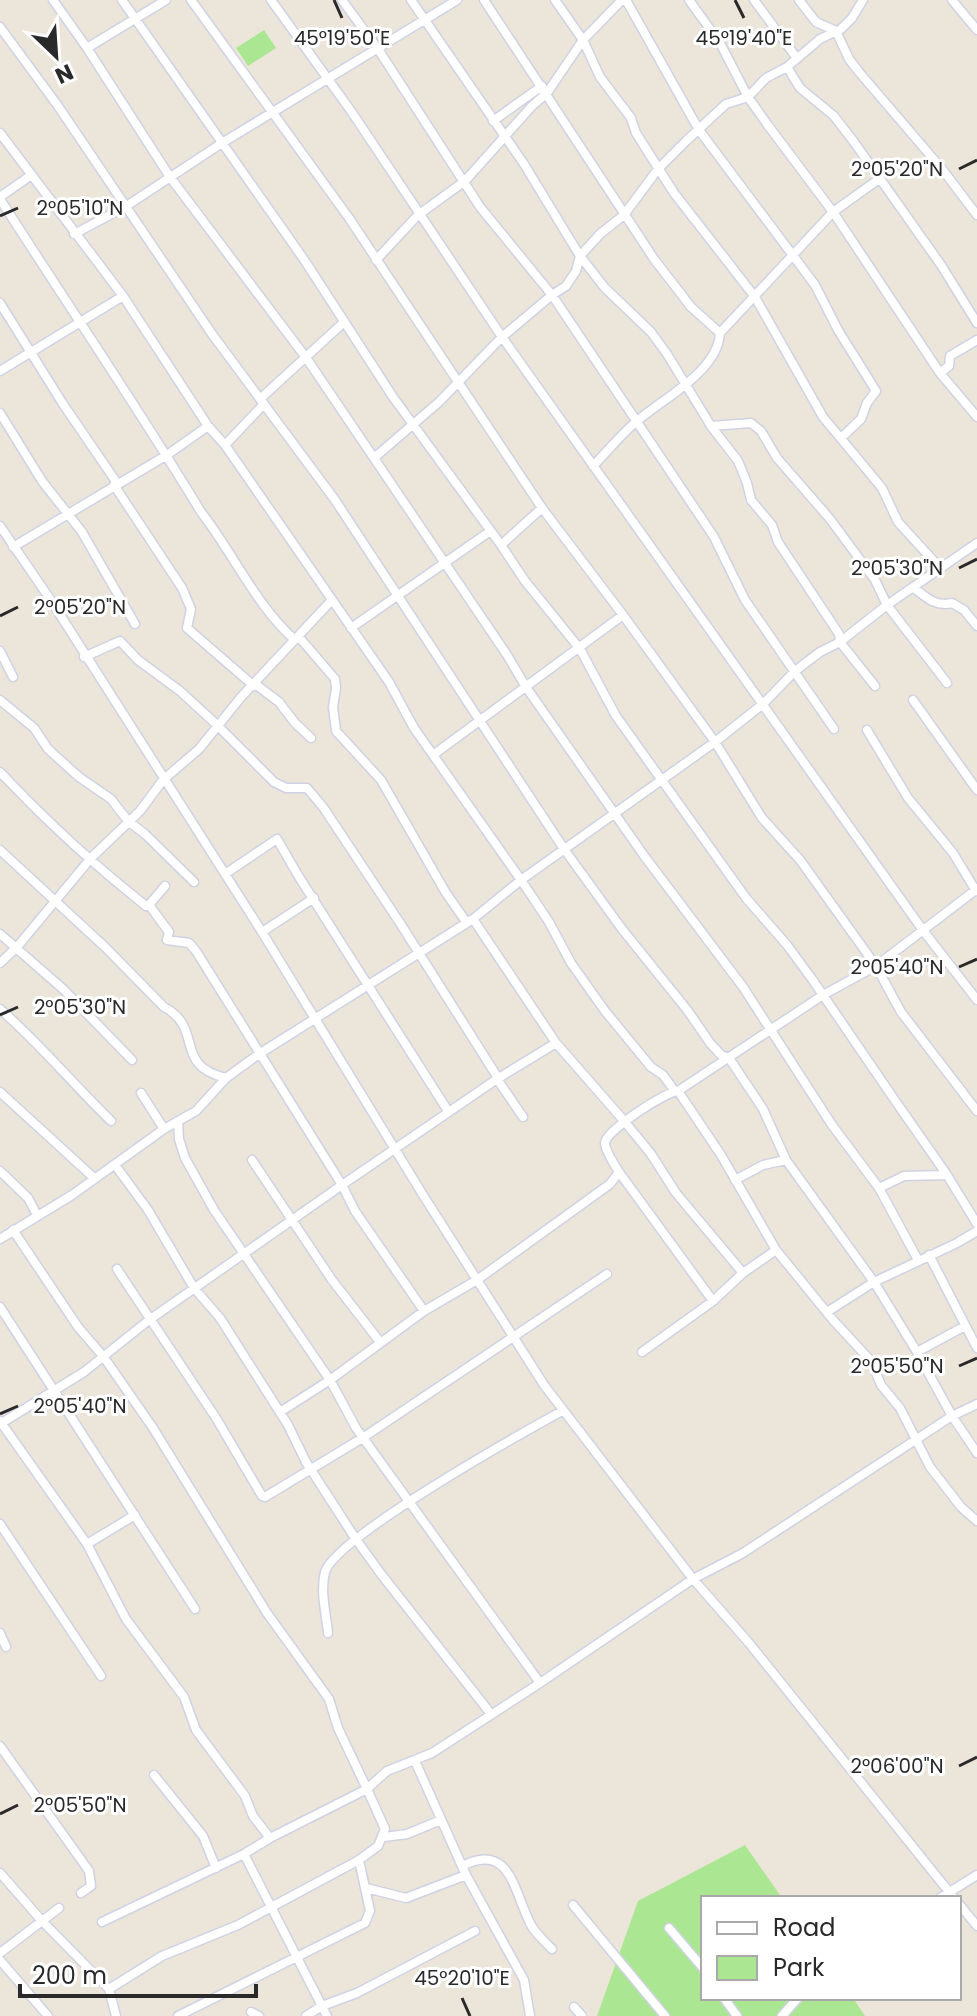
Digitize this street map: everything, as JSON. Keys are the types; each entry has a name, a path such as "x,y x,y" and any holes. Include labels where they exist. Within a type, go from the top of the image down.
{"street":[{"path":"53,0 170,177 307,359 526,687 770,1028 832,1125 879,1188 918,1260"},
{"path":"122,0 305,261 413,425 525,581 580,649 616,716 746,898 787,945 823,995 947,1175 977,1224"},
{"path":"87,48 166,0"},
{"path":"191,0 274,112 542,508 715,742 762,818 800,860 876,966 901,1012 977,1111"},
{"path":"271,0 593,466 922,929 977,1000"},
{"path":"342,0 378,49 480,207 552,295 714,537 745,600 834,729"},
{"path":"411,0 524,164 597,280 651,332 711,426 738,461 751,500 772,525 778,542 839,634 840,642 875,686"},
{"path":"74,234 125,207 222,143 457,0"},
{"path":"484,0 624,215 691,307 720,333"},
{"path":"555,0 583,40 600,77 631,118 636,133 658,169 686,210 755,297 823,417 882,488 898,522 940,568"},
{"path":"376,260 418,215 465,181 545,90 583,40 624,0 699,130 815,285 838,330 876,391 861,419 841,438"},
{"path":"689,0 720,43 748,97 833,212 940,373 977,417"},
{"path":"754,0 796,57"},
{"path":"799,0 816,22 836,31 849,59 977,215"},
{"path":"374,458 457,384 502,337 572,279 580,256 600,234 624,215 658,169 726,104 748,97 766,78 787,67 820,39 846,25 863,0"},
{"path":"952,0 977,30"},
{"path":"0,27 262,402 335,500 564,849 710,1043 721,1055 729,1058 763,1109 786,1160 874,1282 977,1453"},
{"path":"787,67 800,88 834,116 941,265 977,323"},
{"path":"493,121 545,90"},
{"path":"0,133 123,296 208,426 225,445 389,682 414,728 521,880 571,963 605,1011 651,1067 663,1075 676,1091 735,1180 776,1250 871,1361 881,1385 900,1408 930,1467 961,1507 977,1521"},
{"path":"30,176 0,198 276,624 297,638 335,679 333,707 336,731 381,780 446,893 470,921 556,1043 625,1122 651,1154 676,1193 743,1273"},
{"path":"593,466 636,422 686,384 716,354 720,333 833,212 879,179"},
{"path":"0,371 123,296"},
{"path":"0,303 182,588 191,609 187,628 254,685 279,702 311,738"},
{"path":"225,445 262,402 343,323"},
{"path":"940,373 949,366 950,356 977,340"},
{"path":"0,413 42,481 82,532 135,624"},
{"path":"711,426 751,423 761,431 777,458 815,500 875,580 887,605 947,683"},
{"path":"13,547 167,455 208,426"},
{"path":"501,545 542,508"},
{"path":"0,526 50,599 84,657 262,932 513,1338 562,1411 693,1579 749,1643 952,1895 977,1875"},
{"path":"351,628 489,532"},
{"path":"0,1239 72,1195 164,1129 196,1111 226,1078 259,1054 470,921 521,880 715,742 820,652 840,642 887,605 976,545"},
{"path":"914,588 930,601 942,605 952,603 964,610 977,626"},
{"path":"0,963 91,858 140,811 163,780 199,749 217,725 331,601"},
{"path":"433,755 623,615"},
{"path":"84,657 120,641 138,660 180,691 274,782 286,788 307,788 419,953 523,1117"},
{"path":"0,651 13,677"},
{"path":"0,700 34,728 48,749 79,777 111,799 128,821 194,882"},
{"path":"913,700 977,790"},
{"path":"713,1301 619,1172 605,1144 606,1138 625,1122 729,1058 770,1028 876,966 976,890 953,853 908,798 867,730"},
{"path":"0,772 42,817 111,879 146,906 149,905 169,932 167,940 189,943 196,951 342,1185 355,1211 424,1311"},
{"path":"225,874 250,854 277,839 448,1111"},
{"path":"0,850 187,1027 194,1061 200,1069 226,1078"},
{"path":"149,905 165,886"},
{"path":"262,932 314,898"},
{"path":"0,934 63,989 132,1060"},
{"path":"0,1009 111,1121"},
{"path":"270,1838 253,1816 245,1796 196,1730 184,1697 126,1619 87,1544 1,1422 103,1356 243,1252 448,1111 556,1043"},
{"path":"0,1092 94,1178"},
{"path":"141,1093 164,1129"},
{"path":"178,1121 185,1158 243,1252 330,1380 351,1421 540,1683"},
{"path":"252,1160 332,1280 380,1342"},
{"path":"735,1180 763,1165 786,1160"},
{"path":"115,1165 148,1210 194,1288 220,1318 355,1538 491,1714"},
{"path":"0,1171 28,1198 37,1215"},
{"path":"280,1412 330,1380 424,1311 477,1280 598,1193 619,1172"},
{"path":"879,1188 904,1176 947,1175"},
{"path":"13,1230 78,1327 103,1356 153,1428 267,1613 329,1699 338,1728 385,1829 378,1846 359,1860 238,1925 162,1956 109,1989"},
{"path":"827,1312 874,1282 977,1231"},
{"path":"642,1352 713,1301 743,1273 776,1250"},
{"path":"929,1255 977,1348"},
{"path":"117,1269 216,1418 262,1496 271,1495 364,1437 607,1274"},
{"path":"0,1307 195,1609"},
{"path":"917,1352 965,1326"},
{"path":"102,1922 244,1854 367,1789 387,1771 432,1753 693,1579 743,1553 952,1416 977,1404"},
{"path":"328,1633 323,1594 326,1570 335,1556 355,1538 408,1503 562,1411"},
{"path":"87,1544 135,1515"},
{"path":"0,1524 101,1676"},
{"path":"0,1633 6,1647"},
{"path":"0,1746 89,1871 91,1886 81,1893"},
{"path":"415,1761 464,1870 524,1980 530,2016"},
{"path":"154,1775 203,1836 216,1868"},
{"path":"384,1837 407,1834 441,1820"},
{"path":"244,1854 327,2016"},
{"path":"366,1888 406,1898 464,1870 478,1858 491,1858 507,1871 532,1928 552,1949"},
{"path":"178,2016 365,1923 370,1911 359,1860"},
{"path":"0,1873 109,1989 116,2016"},
{"path":"573,1905 665,2016"},
{"path":"961,1906 977,1926"},
{"path":"0,1953 59,1908"},
{"path":"669,1928 701,1966"},
{"path":"306,2016 475,1931"},
{"path":"0,1960 48,2016"},
{"path":"782,2016 796,2000"},
{"path":"574,2007 582,2016"}],"green space":[{"path":"264,30 276,48 248,66 236,48"},
{"path":"745,1845 781,1896 701,1896 701,2000 854,2000 865,2016 597,2016 638,1901"}]}
